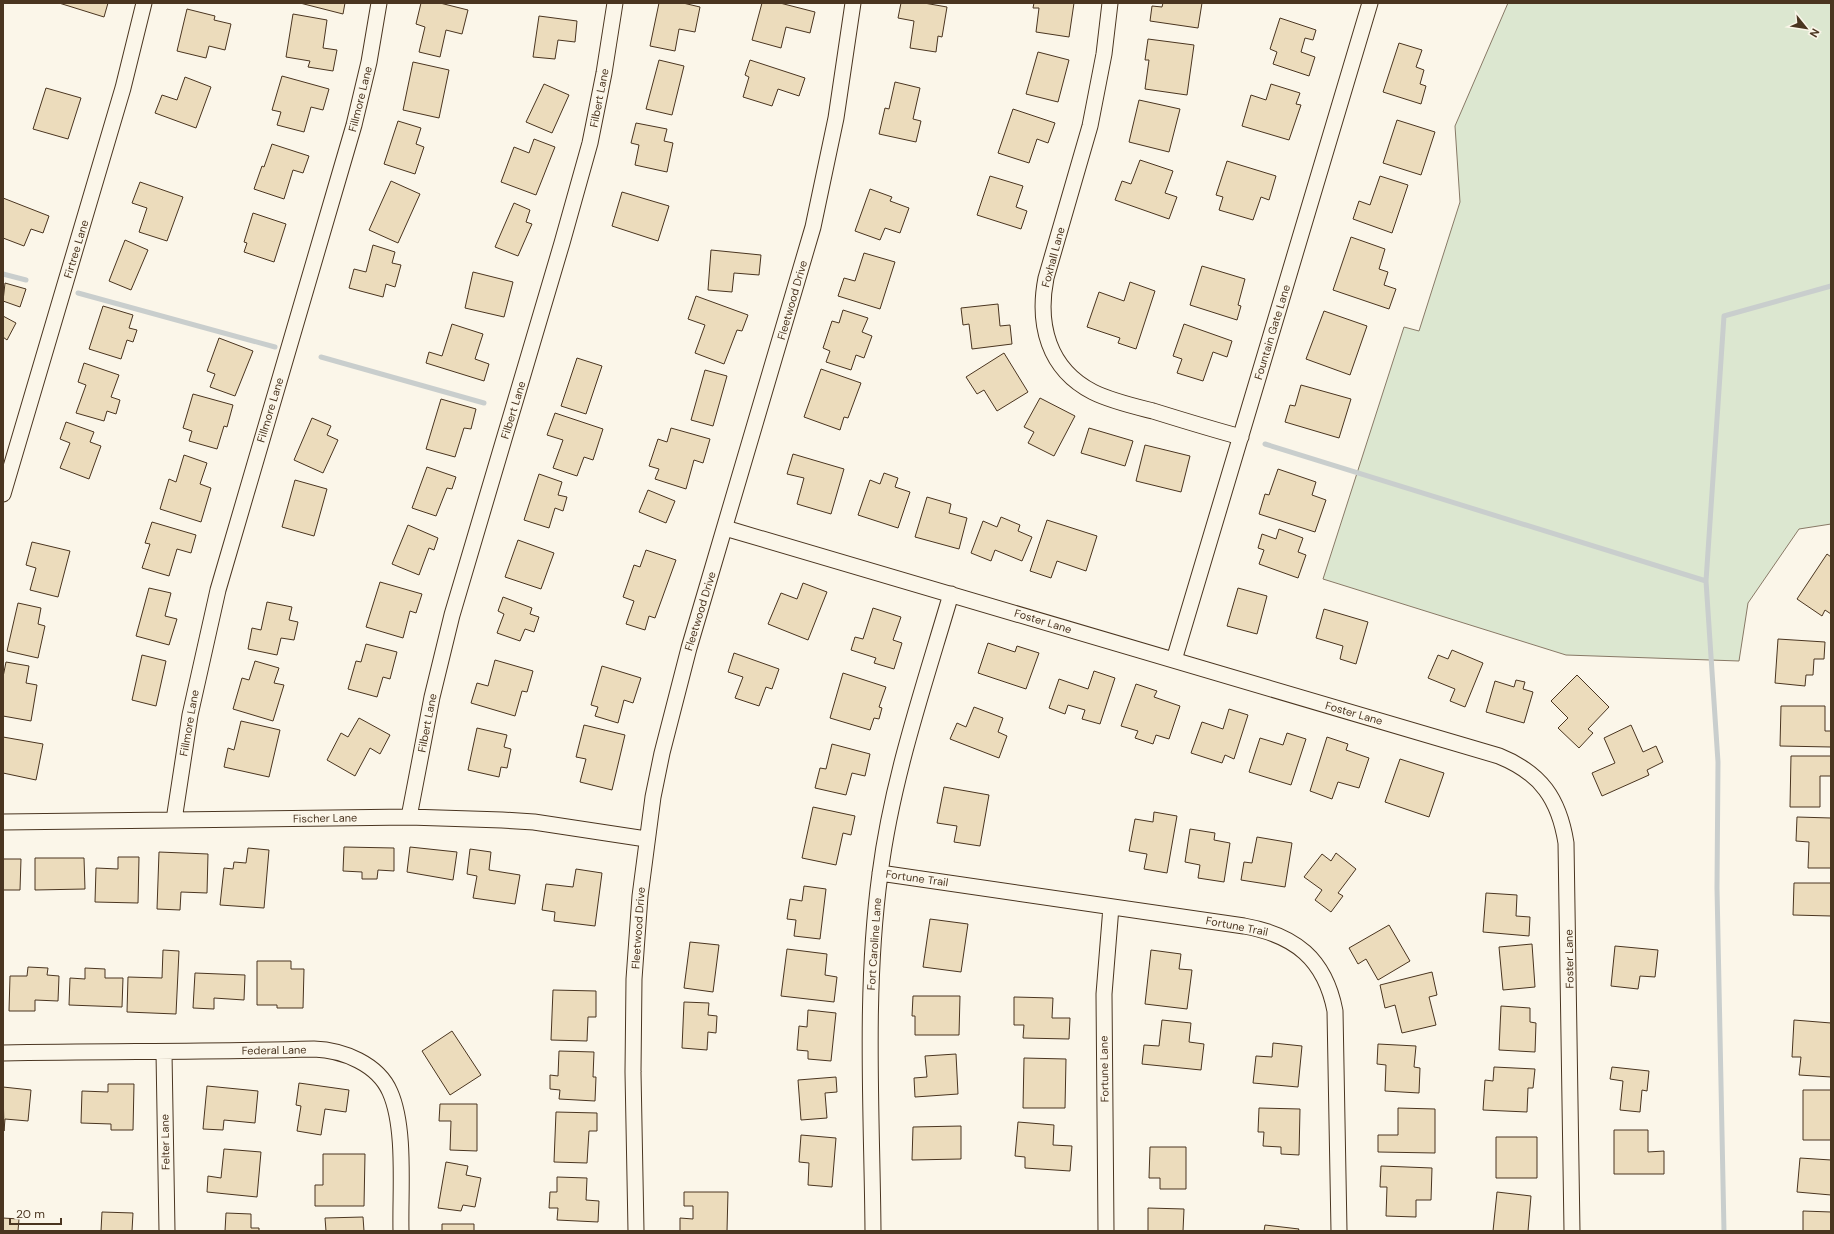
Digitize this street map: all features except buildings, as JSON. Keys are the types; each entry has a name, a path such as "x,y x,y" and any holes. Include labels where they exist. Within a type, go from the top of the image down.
{"street":[{"name":"Firtree Lane","path":"3,494 123,88 144,3"},
{"name":"Fillmore Lane","path":"174,820 190,715 213,612 244,497 354,125 369,62 379,3"},
{"name":"Filbert Lane","path":"409,817 432,697 450,621 590,144 604,73 615,3"},
{"name":"Fleetwood Drive","path":"636,1231 633,1072 634,979 636,939 646,839 662,753 673,705 813,227 836,118 853,3"},
{"name":"Foxhall Lane","path":"1110,3 1104,54 1090,126 1048,268 1044,289 1042,316 1044,329 1052,350 1061,364 1071,376 1087,388 1117,401 1241,438"},
{"name":"Fountain Gate Lane","path":"1174,660 1370,3"},
{"name":"Foster Lane","path":"725,528 1499,756 1529,772 1552,798 1558,808 1564,829 1567,873 1572,1231"},
{"name":"Fort Caroline Lane","path":"873,1231 871,986 875,914 880,873 901,770 951,594"},
{"name":"Fischer Lane","path":"3,822 409,817 527,822 646,839"},
{"name":"Fortune Trail","path":"880,873 1262,930 1290,941 1306,953 1317,965 1329,987 1336,1017 1339,1231"},
{"name":"Fortune Lane","path":"1106,1231 1104,994 1111,907"},
{"name":"Federal Lane","path":"3,1053 109,1051 164,1053 321,1050 349,1057 372,1070 390,1092 397,1116 400,1162 401,1231"},
{"name":"Felter Lane","path":"164,1053 166,1231"}],"green space":[{"path":"1508,3 1831,3 1831,524 1799,529 1748,603 1739,661 1566,655 1323,579 1404,327 1419,331 1460,202 1455,126"}],"waterway":[{"path":"3,274 26,280"},
{"path":"1724,1231 1717,888 1718,762 1706,581 1724,316 1831,286"},
{"path":"78,293 275,347"},
{"path":"321,357 484,403"},
{"path":"1265,444 1706,581"}]}
